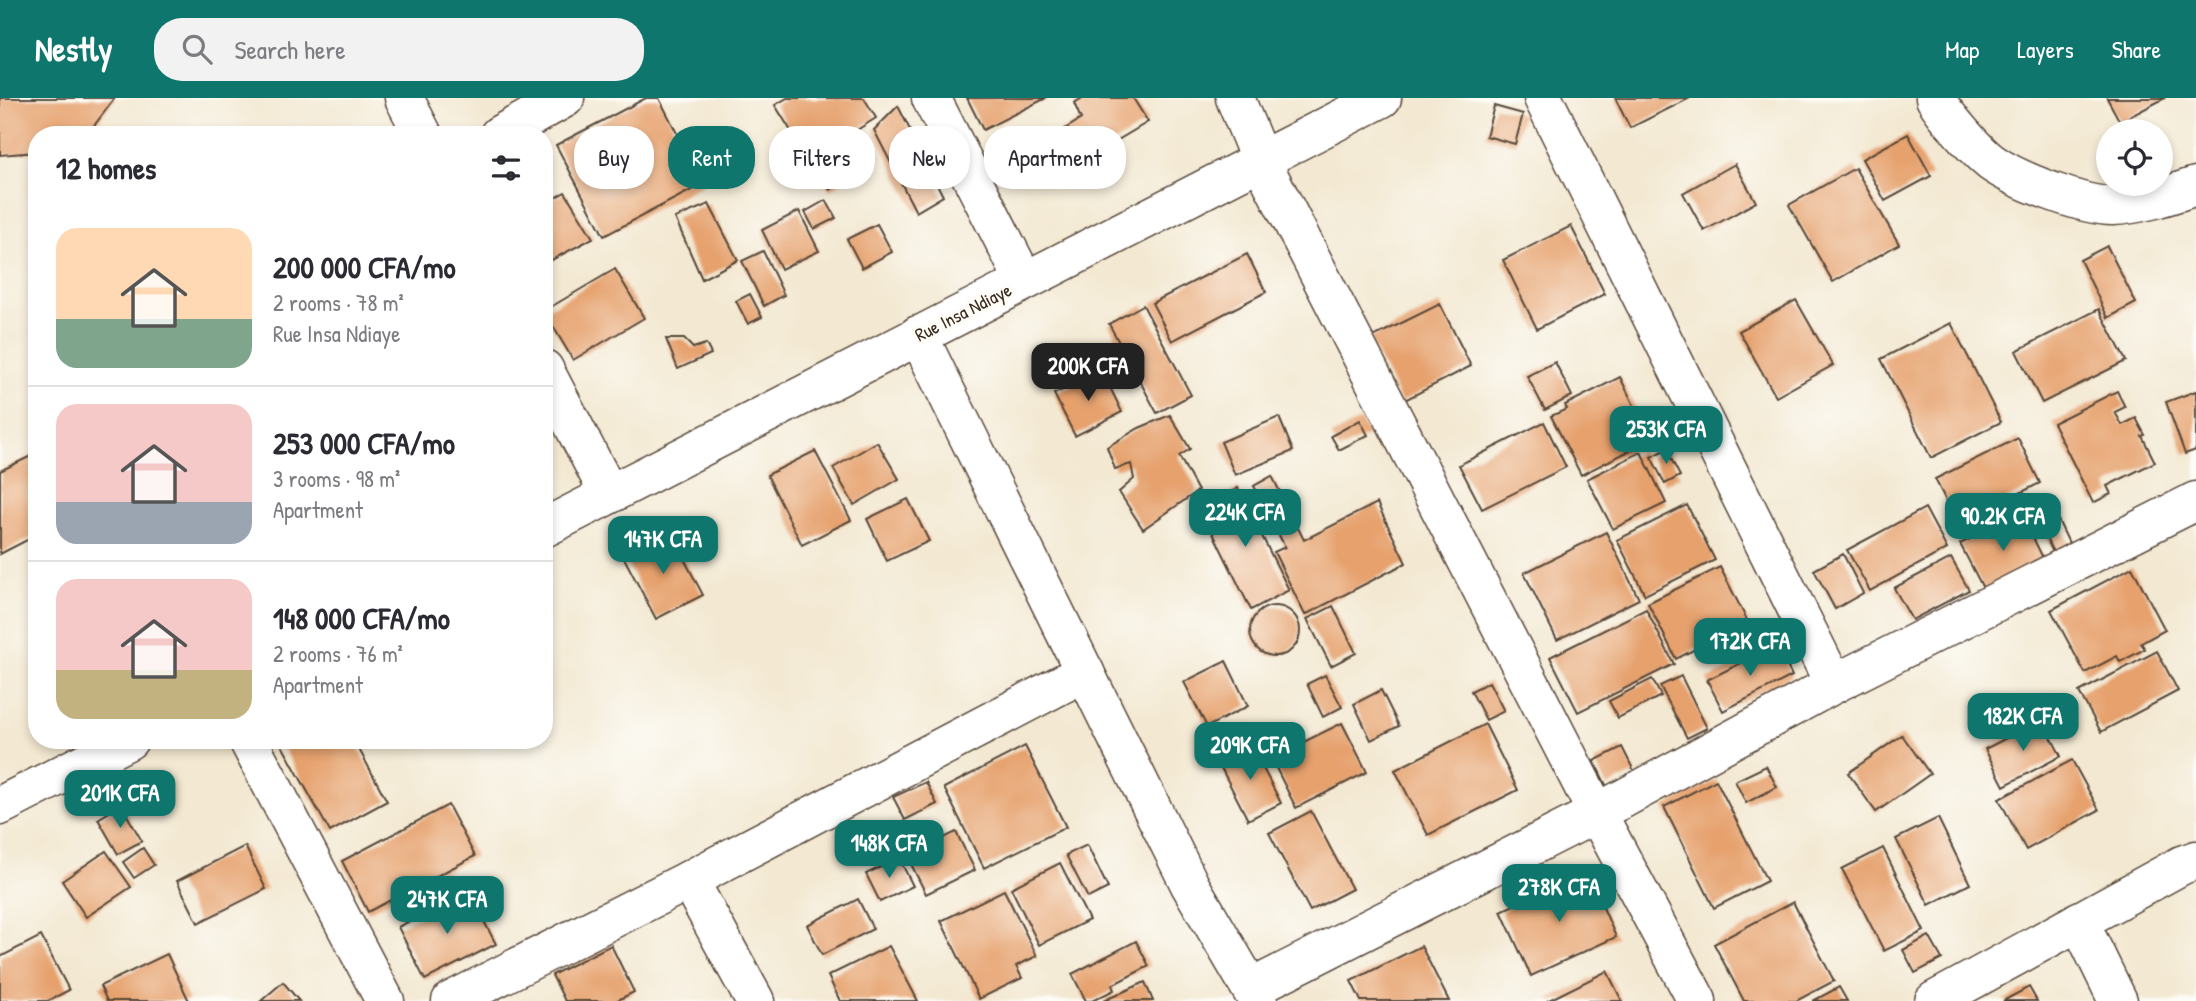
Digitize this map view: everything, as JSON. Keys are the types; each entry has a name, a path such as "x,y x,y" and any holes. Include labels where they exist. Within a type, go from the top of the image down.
{"street":[{"path":"404,98 418,126"},
{"path":"515,126 565,98"},
{"path":"931,98 1024,280"},
{"path":"1235,98 1260,159 1597,813 1697,1001"},
{"name":"Rue Insa Ndiaye","path":"553,523 1382,98"},
{"path":"1543,98 1834,684"},
{"path":"1935,98 1943,112 1991,163 2052,193 2110,206 2152,201 2196,186"},
{"path":"918,335 1190,885 1255,995 1834,684 2196,501"},
{"path":"553,386 609,494"},
{"path":"451,1001 1085,672"},
{"path":"0,806 111,749"},
{"path":"253,749 385,1001"},
{"path":"1934,1001 2182,865 2196,860"},
{"path":"688,880 755,1001"},
{"path":"2079,922 2118,1001"}],"building":[{"path":"0,98 115,98 94,126 28,126 28,153 0,155"},
{"path":"646,98 659,98 673,126 668,126 668,189 693,189 604,236 579,189 654,189 654,126 592,126"},
{"path":"787,98 864,98 876,118 863,126 788,126 775,105"},
{"path":"967,98 1046,98 991,126 984,126 983,130"},
{"path":"1083,98 1133,98 1148,122 1126,135 1126,126 1070,126 1081,119 1074,103"},
{"path":"1615,98 1690,98 1630,128"},
{"path":"2107,98 2165,98 2126,119 2118,119"},
{"path":"898,106 908,126 889,126 889,159 875,132"},
{"path":"1494,106 1523,114 1515,144 1486,136"},
{"path":"1908,134 1931,176 1885,201 1862,159"},
{"path":"574,136 574,179 556,145"},
{"path":"1735,164 1756,202 1704,231 1683,193"},
{"path":"1855,168 1899,244 1833,282 1789,205"},
{"path":"904,189 940,189 943,196 916,212"},
{"path":"565,192 593,238 553,259 553,199"},
{"path":"826,200 836,218 814,229 805,212"},
{"path":"709,204 738,260 702,279 675,218"},
{"path":"799,211 819,251 781,269 762,230"},
{"path":"877,224 892,252 862,268 847,239"},
{"path":"1571,226 1605,294 1537,329 1503,260"},
{"path":"2107,246 2136,303 2108,318 2080,260"},
{"path":"763,251 784,295 764,306 742,261"},
{"path":"1247,254 1266,292 1172,341 1152,303"},
{"path":"615,269 644,318 573,360 553,326 553,306"},
{"path":"750,294 762,317 748,324 736,301"},
{"path":"1796,300 1833,365 1776,397 1739,331"},
{"path":"1440,304 1471,366 1401,402 1369,339"},
{"path":"1143,305 1191,395 1157,413 1109,324"},
{"path":"2099,309 2126,361 2042,403 2016,351"},
{"path":"1951,323 2001,422 1931,458 1881,359"},
{"path":"666,339 684,339 693,348 706,344 711,354 678,369"},
{"path":"1555,362 1572,396 1545,410 1527,376"},
{"path":"1102,371 1122,412 1075,436 1054,394"},
{"path":"1620,377 1651,440 1581,475 1551,416 1567,409 1565,405"},
{"path":"2117,391 2125,407 2115,412 2122,425 2136,418 2155,462 2107,486 2111,494 2093,503 2053,423"},
{"path":"2196,391 2196,450 2185,454 2166,402"},
{"path":"1170,415 1190,449 1179,456 1198,491 1143,529 1119,492 1134,479 1131,464 1115,469 1107,447 1139,428"},
{"path":"1279,417 1293,451 1235,475 1221,442"},
{"path":"1360,420 1368,435 1339,450 1331,436"},
{"path":"1544,422 1566,467 1482,509 1459,465"},
{"path":"2018,438 2040,483 1990,508 1995,518 1963,535 1935,479"},
{"path":"877,442 899,479 854,505 833,468"},
{"path":"1666,449 1680,476 1665,484 1651,457"},
{"path":"815,451 851,520 802,545 767,475"},
{"path":"1641,452 1666,503 1613,529 1587,479"},
{"path":"28,457 28,540 0,554 0,471"},
{"path":"1272,476 1304,540 1377,503 1406,563 1305,615 1274,552 1285,547 1254,486"},
{"path":"1238,488 1289,590 1251,610 1201,509"},
{"path":"908,499 929,541 887,561 867,519"},
{"path":"1687,505 1715,560 1645,595 1617,540"},
{"path":"1925,508 1947,549 1870,591 1847,550"},
{"path":"2021,513 2045,562 1985,592 1960,544"},
{"path":"2057,518 2069,543 2053,552 2040,527"},
{"path":"670,532 703,595 656,619 623,556"},
{"path":"1606,532 1639,599 1557,640 1524,573"},
{"path":"1843,554 1863,593 1835,609 1814,570"},
{"path":"1951,558 1969,590 1912,620 1894,588"},
{"path":"1720,567 1748,622 1676,659 1648,603"},
{"path":"2132,567 2165,630 2141,643 2145,649 2120,662 2117,656 2085,673 2051,610"},
{"path":"1275,606 1292,614 1300,631 1292,648 1275,656 1258,648 1250,631 1258,614"},
{"path":"1333,606 1356,653 1331,666 1307,619"},
{"path":"1646,609 1674,664 1578,712 1550,657"},
{"path":"1777,645 1792,676 1723,711 1707,680"},
{"path":"2157,651 2178,691 2101,732 2079,692"},
{"path":"1226,661 1248,706 1207,727 1184,682"},
{"path":"1325,675 1342,707 1323,717 1307,684"},
{"path":"1681,676 1707,728 1687,738 1660,686"},
{"path":"1652,679 1661,696 1618,718 1609,701"},
{"path":"1489,682 1504,711 1486,720 1471,691"},
{"path":"1381,690 1399,726 1371,740 1354,704"},
{"path":"2042,720 2061,756 2004,786 1985,749"},
{"path":"1342,723 1367,772 1296,808 1271,758"},
{"path":"1485,724 1518,790 1428,835 1395,770"},
{"path":"1902,735 1930,774 1876,812 1848,773"},
{"path":"1251,745 1281,803 1248,820 1218,762"},
{"path":"1025,746 1066,827 984,868 944,788"},
{"path":"1622,747 1635,773 1607,787 1594,761"},
{"path":"284,749 359,749 387,801 330,832"},
{"path":"2072,760 2099,810 2026,850 1999,799"},
{"path":"1766,766 1777,787 1746,803 1735,781"},
{"path":"1716,780 1767,881 1714,908 1664,807"},
{"path":"926,782 937,804 905,820 893,797"},
{"path":"121,805 142,841 118,854 98,819"},
{"path":"448,805 475,856 368,912 342,861"},
{"path":"1311,811 1352,889 1310,911 1269,833"},
{"path":"1938,818 1970,884 1929,905 1896,839"},
{"path":"911,830 917,842 901,850 895,838"},
{"path":"956,832 975,870 926,894 907,856"},
{"path":"1087,845 1108,888 1088,898 1066,855"},
{"path":"245,846 266,889 198,923 177,881"},
{"path":"143,848 154,865 134,878 123,862"},
{"path":"1883,848 1924,931 1884,951 1842,869"},
{"path":"106,851 131,887 86,917 62,881"},
{"path":"899,858 913,886 880,902 866,874"},
{"path":"1060,863 1089,920 1039,945 1011,888"},
{"path":"1587,871 1616,937 1531,976 1501,911"},
{"path":"1004,890 1037,956 1016,966 1022,978 979,999 941,921"},
{"path":"468,891 496,944 425,980 398,927"},
{"path":"858,899 873,929 822,955 807,925"},
{"path":"1793,902 1834,981 1796,1001 1744,1001 1714,944"},
{"path":"41,936 69,990 48,1001 0,1001 0,957"},
{"path":"1929,936 1942,959 1915,973 1903,950"},
{"path":"1136,941 1149,966 1112,985 1114,990 1092,1001 1086,1001 1072,974"},
{"path":"611,945 634,992 616,1001 565,1001 552,975"},
{"path":"889,946 918,1001 840,1001 828,976"},
{"path":"1421,946 1449,1001 1361,1001 1351,981"},
{"path":"167,954 189,1001 107,1001 100,986"},
{"path":"1607,971 1622,1001 1547,1001"},
{"path":"283,982 299,1001 261,1001"},
{"path":"1145,982 1153,1001 1103,1001"},
{"path":"1839,987 1847,1001 1813,1001"},
{"path":"2029,987 2037,1001 2003,1001"}]}
